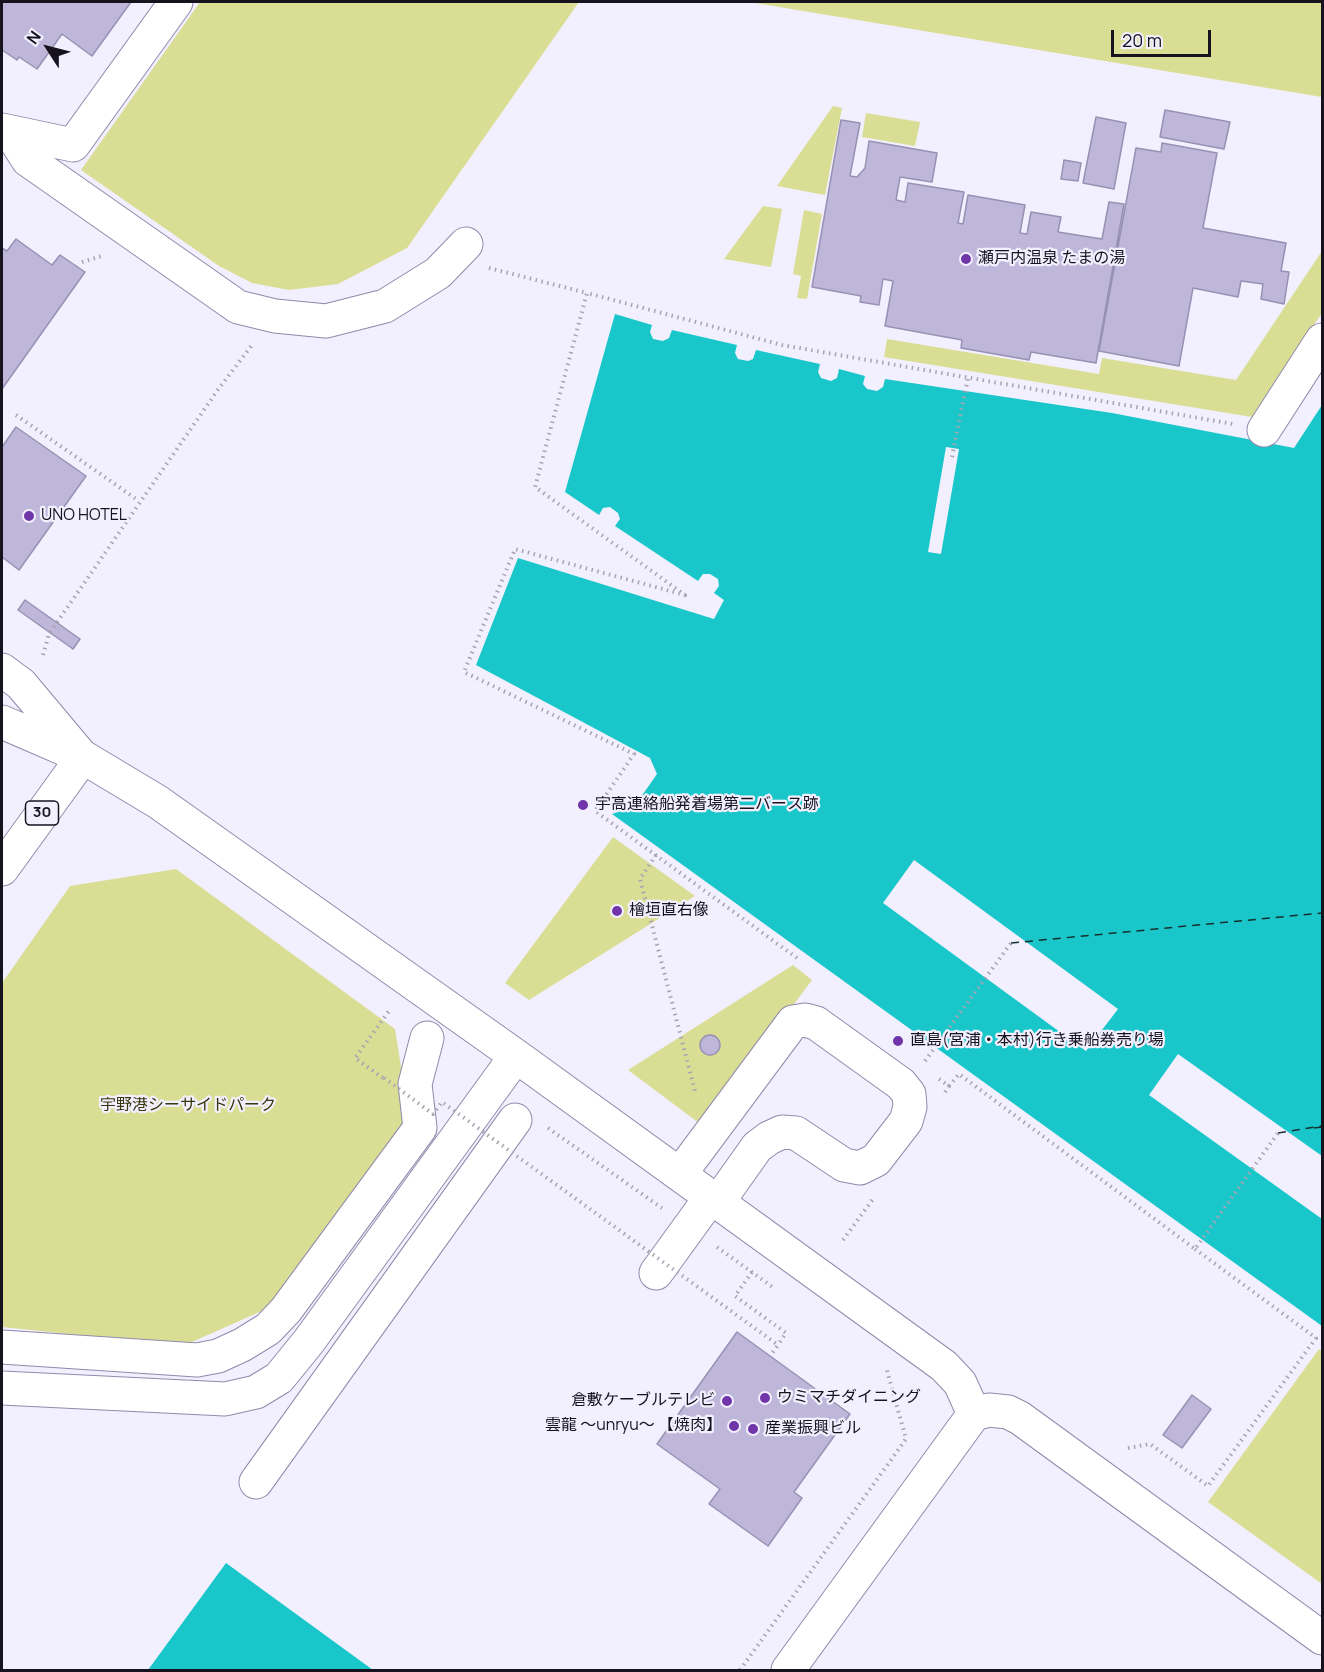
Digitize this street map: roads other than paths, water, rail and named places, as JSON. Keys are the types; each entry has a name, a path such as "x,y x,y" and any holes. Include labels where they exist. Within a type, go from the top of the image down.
{"main road":[{"path":"6,131 73,145 176,2"},
{"path":"6,131 28,160 238,307 275,316 326,321 385,306 438,273 466,244"},
{"path":"1264,430 1323,340"},
{"path":"2,670 21,684 83,757"},
{"path":"2,722 83,757 158,802 516,1056 944,1366 960,1383 974,1414"},
{"name":"30","path":"2,869 83,757"},
{"path":"656,1274 689,1228 757,1148 782,1132 796,1133 844,1165 860,1168 876,1160 906,1121 910,1107 909,1094 901,1084 816,1023 805,1020 794,1022 680,1174"},
{"path":"2,1347 197,1360 218,1356 268,1329 286,1310 420,1128 415,1084 428,1038"},
{"path":"2,1388 225,1399 256,1392 279,1378 309,1341 516,1056"},
{"path":"256,1482 515,1120"},
{"path":"788,1671 974,1414 989,1410 1008,1412 1020,1418 1323,1638"}],"water":[{"path":"615,314 652,325 650,332 653,339 663,341 669,338 672,330 737,345 735,353 738,359 748,361 753,359 756,350 820,364 818,372 821,378 831,381 837,378 839,369 865,376 863,384 867,389 877,391 883,387 885,379 1112,413 1294,448 1322,405 1322,1326 612,814 634,807 657,774 650,758 476,665 518,558 714,619 724,600 714,593 719,586 718,579 710,574 703,574 698,581 615,526 620,519 618,513 610,507 603,508 599,515 565,492"},
{"path":"226,1563 373,1670 148,1670"}],"place":[{"name":"瀬戸内温泉 たまの湯","path":"966,259"},
{"name":"UNO HOTEL","path":"29,516"},
{"name":"宇高連絡船発着場第二バース跡","path":"583,805"},
{"name":"檜垣直右像","path":"617,911"},
{"name":"直島(宮浦・本村)行き乗船券売り場","path":"898,1041"},
{"name":"ウミマチダイニング","path":"765,1398"},
{"name":"倉敷ケーブルテレビ","path":"727,1401"},
{"name":"雲龍 ～unryu～ 【焼肉】","path":"734,1426"},
{"name":"産業振興ビル","path":"753,1429"}],"park label":[{"name":"宇野港シーサイドパーク","path":"188,1106"}]}
